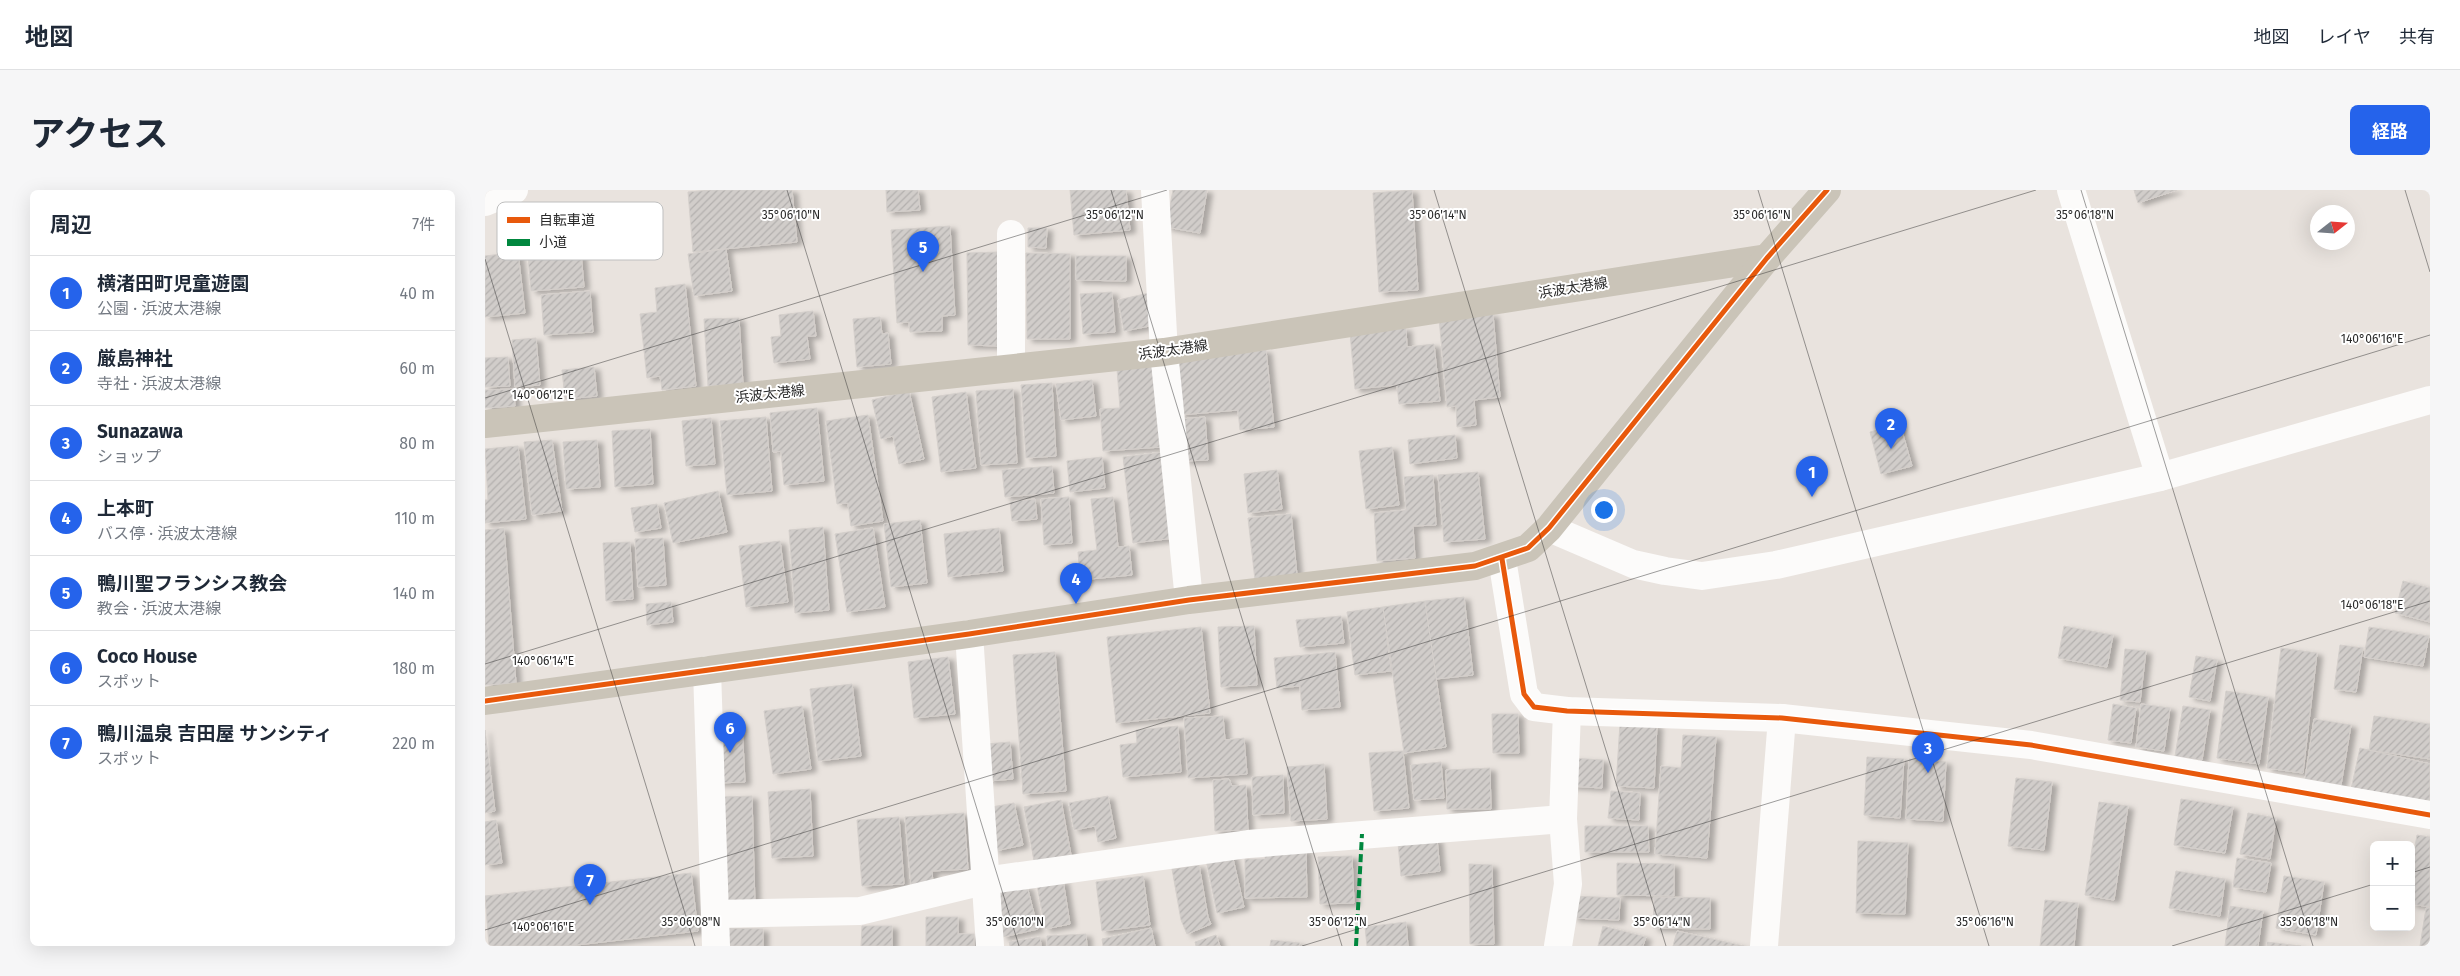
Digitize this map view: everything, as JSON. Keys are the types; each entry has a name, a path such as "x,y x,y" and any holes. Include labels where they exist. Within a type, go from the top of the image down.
{"main road":[{"path":"485,701 969,634 1189,600 1475,566 1502,558 1528,548 1549,528 1767,258 1827,190"},
{"name":"浜波太港線","path":"485,424 1164,352 1767,258"}],"street":[{"path":"485,202 514,190"},
{"path":"1155,190 1164,352 1189,600"},
{"path":"2071,190 2161,477"},
{"path":"1011,234 1011,368"},
{"path":"1549,528 1633,564 1701,576 1776,565 2161,477 2430,400"},
{"path":"1502,558 1524,694 1534,707 1567,712 1782,718 2031,745 2430,815"},
{"path":"969,634 990,946"},
{"path":"707,670 716,946"},
{"path":"1558,946 1568,884 1563,820 1567,712"},
{"path":"1763,946 1782,718"},
{"path":"716,914 860,911 985,882 1248,844 1563,820"}],"building":[{"path":"711,190 792,190 797,242 693,252 688,192"},
{"path":"886,190 918,190 920,210 887,212"},
{"path":"1070,190 1126,190 1130,230 1074,235"},
{"path":"1173,190 1207,190 1200,233 1166,227"},
{"path":"1412,190 1418,290 1379,292 1373,193"},
{"path":"2134,190 2177,190 2138,203"},
{"path":"950,226 955,315 942,316 942,331 910,332 909,322 897,323 891,230"},
{"path":"1028,228 1047,228 1046,248 1028,247"},
{"path":"726,249 732,291 694,296 688,254"},
{"path":"998,252 998,346 968,345 967,253"},
{"path":"1026,253 1070,254 1070,339 1027,339"},
{"path":"497,255 497,260 519,260 525,313 485,317 485,256"},
{"path":"1076,256 1126,256 1126,281 1076,280"},
{"path":"528,260 582,260 584,287 531,291"},
{"path":"685,284 696,386 662,390 660,376 647,378 640,314 657,312 655,288"},
{"path":"590,291 593,332 544,335 541,295"},
{"path":"1112,292 1115,332 1083,334 1080,294"},
{"path":"1149,293 1155,325 1124,331 1118,300"},
{"path":"813,311 816,336 807,336 810,359 774,363 771,337 781,336 779,315"},
{"path":"1493,314 1500,397 1474,400 1476,425 1457,427 1456,406 1447,407 1439,318"},
{"path":"880,317 882,334 888,333 891,364 857,367 853,319"},
{"path":"739,318 743,384 708,386 704,319"},
{"path":"1406,328 1407,347 1434,344 1440,401 1399,404 1397,385 1355,389 1350,333"},
{"path":"536,338 540,385 515,387 512,340"},
{"path":"1266,350 1274,427 1240,430 1238,410 1180,415 1175,359"},
{"path":"508,357 510,386 485,387 485,358"},
{"path":"1156,366 1162,447 1103,451 1100,409 1120,408 1117,369"},
{"path":"594,367 597,396 565,399 562,370"},
{"path":"1092,380 1096,416 1061,420 1056,384"},
{"path":"1052,383 1056,456 1026,458 1021,385"},
{"path":"514,389 515,406 485,408 485,390"},
{"path":"1013,389 1017,463 981,465 976,391"},
{"path":"909,391 924,459 899,464 893,436 881,439 872,400"},
{"path":"966,392 976,468 941,472 932,397"},
{"path":"817,408 824,481 784,485 781,451 773,452 770,413"},
{"path":"868,415 883,521 851,526 848,503 837,504 826,421"},
{"path":"766,417 772,491 727,495 720,421"},
{"path":"1205,417 1208,460 1184,461 1181,419"},
{"path":"711,418 715,464 686,466 682,421"},
{"path":"1900,424 1912,466 1881,474 1870,432"},
{"path":"650,429 653,484 615,487 612,431"},
{"path":"1455,435 1457,458 1410,464 1408,440"},
{"path":"552,440 562,511 532,515 524,442"},
{"path":"597,440 600,487 566,489 563,442"},
{"path":"518,446 526,519 485,523 485,500 488,500 485,449"},
{"path":"1392,447 1399,505 1366,509 1359,451"},
{"path":"1164,452 1175,538 1133,543 1123,457"},
{"path":"1102,457 1105,488 1070,492 1067,461"},
{"path":"1052,466 1054,493 1005,497 1002,470"},
{"path":"1277,470 1282,509 1248,513 1244,474"},
{"path":"1478,472 1485,539 1444,542 1438,475"},
{"path":"1433,475 1436,525 1413,526 1415,558 1377,561 1374,513 1406,510 1404,477"},
{"path":"718,491 727,532 673,543 664,503"},
{"path":"1069,497 1072,543 1044,545 1041,499"},
{"path":"1113,497 1118,547 1129,546 1132,575 1080,580 1078,552 1097,550 1091,499"},
{"path":"1035,499 1037,519 1012,521 1010,502"},
{"path":"657,504 661,528 635,532 631,508"},
{"path":"1291,514 1297,575 1255,580 1248,518"},
{"path":"920,520 927,583 891,587 884,524"},
{"path":"823,527 829,610 795,613 789,530"},
{"path":"504,528 516,683 485,685 485,530"},
{"path":"873,528 885,607 847,612 835,534"},
{"path":"999,528 1003,571 948,577 944,534"},
{"path":"663,538 666,585 638,587 635,539"},
{"path":"780,541 788,602 746,607 739,546"},
{"path":"630,542 633,599 606,601 603,543"},
{"path":"2403,581 2430,588 2430,622 2395,613"},
{"path":"1464,597 1473,675 1436,679 1425,601"},
{"path":"1425,601 1446,747 1404,753 1383,607"},
{"path":"671,602 673,622 647,625 646,604"},
{"path":"1383,607 1391,671 1355,675 1347,612"},
{"path":"1341,616 1344,643 1300,647 1296,620"},
{"path":"1254,626 1257,685 1221,687 1218,627"},
{"path":"2064,626 2113,635 2107,667 2058,658"},
{"path":"1201,627 1210,713 1116,723 1107,637"},
{"path":"2369,627 2429,636 2423,666 2364,657"},
{"path":"2340,645 2363,648 2356,692 2334,689"},
{"path":"2281,648 2317,653 2303,773 2267,768"},
{"path":"2125,649 2146,651 2140,702 2120,700"},
{"path":"1055,652 1066,791 1023,794 1013,655"},
{"path":"1335,652 1340,707 1302,710 1300,686 1277,688 1274,658"},
{"path":"2196,656 2217,660 2210,701 2189,697"},
{"path":"948,657 955,714 914,718 908,662"},
{"path":"852,684 861,756 818,761 810,689"},
{"path":"2226,691 2268,697 2259,764 2217,758"},
{"path":"2113,704 2136,708 2131,743 2108,740"},
{"path":"2141,704 2170,708 2164,751 2136,747"},
{"path":"802,706 811,769 773,774 764,711"},
{"path":"2183,706 2210,710 2202,760 2175,756"},
{"path":"1492,714 1518,714 1519,753 1493,753"},
{"path":"1223,716 1225,740 1244,738 1247,774 1188,778 1184,718"},
{"path":"2374,716 2430,724 2430,759 2369,750"},
{"path":"2314,719 2351,725 2341,785 2305,779"},
{"path":"742,723 745,782 717,783 715,725"},
{"path":"1620,723 1657,725 1654,788 1616,786"},
{"path":"1178,726 1181,772 1123,777 1120,745 1137,743 1136,730"},
{"path":"485,730 495,811 485,813"},
{"path":"1683,735 1716,737 1707,858 1655,854 1661,766 1681,768"},
{"path":"1010,742 1013,779 988,781 985,744"},
{"path":"2360,748 2430,764 2430,807 2351,789"},
{"path":"1403,751 1409,808 1374,811 1369,753"},
{"path":"1867,757 1904,759 1900,818 1864,815"},
{"path":"1572,758 1603,760 1602,788 1570,786"},
{"path":"1909,759 1946,762 1943,821 1906,819"},
{"path":"1441,762 1444,798 1414,800 1411,765"},
{"path":"1324,764 1327,819 1291,821 1287,767"},
{"path":"1490,768 1491,809 1447,809 1446,770"},
{"path":"1283,775 1284,813 1253,815 1252,777"},
{"path":"2016,778 2052,782 2044,850 2008,846"},
{"path":"1229,779 1232,786 1246,785 1248,830 1215,831 1213,780"},
{"path":"810,789 813,856 772,858 768,792"},
{"path":"1611,791 1640,793 1639,820 1608,818"},
{"path":"752,796 755,905 724,906 720,797"},
{"path":"1108,796 1116,838 1098,842 1095,826 1074,830 1069,803"},
{"path":"2181,799 2233,807 2225,853 2174,845"},
{"path":"1061,800 1071,855 1034,861 1024,807"},
{"path":"2099,802 2128,806 2114,900 2085,895"},
{"path":"1014,803 1023,845 995,851 986,808"},
{"path":"964,813 968,869 932,871 933,883 911,885 905,817"},
{"path":"2248,813 2276,818 2270,859 2240,854"},
{"path":"899,817 904,884 862,886 857,820"},
{"path":"496,820 502,863 485,865 485,822"},
{"path":"1585,826 1648,826 1649,852 1585,852"},
{"path":"2417,835 2430,837 2430,907 2415,905 2415,846"},
{"path":"1437,839 1440,871 1401,876 1398,843"},
{"path":"1858,841 1908,843 1905,914 1856,913"},
{"path":"1265,849 1306,849 1307,897 1245,898 1245,859 1265,859"},
{"path":"1232,854 1244,907 1217,913 1206,860"},
{"path":"1352,856 1354,903 1320,904 1318,857"},
{"path":"2237,858 2271,863 2266,892 2233,887"},
{"path":"1617,863 1674,864 1674,896 1617,895"},
{"path":"1469,864 1492,865 1494,944 1470,944"},
{"path":"1199,865 1208,917 1211,924 1187,934 1181,920 1172,869"},
{"path":"2176,871 2225,879 2220,916 2169,908"},
{"path":"691,873 698,931 568,946 489,946 485,896"},
{"path":"1143,876 1150,925 1102,931 1096,882"},
{"path":"2284,876 2324,882 2316,935 2276,928"},
{"path":"1063,880 1070,924 1045,929 1037,885"},
{"path":"1027,886 1038,929 1003,937 993,894"},
{"path":"1573,896 1620,898 1619,920 1573,918"},
{"path":"1654,897 1710,898 1710,929 1653,928"},
{"path":"2045,900 2078,903 2074,946 2040,946"},
{"path":"2230,906 2263,911 2258,946 2225,946"},
{"path":"2426,908 2430,908 2430,946 2420,946"},
{"path":"926,917 958,917 958,934 974,934 974,946 926,946"},
{"path":"1406,922 1408,946 1367,946 1365,927"},
{"path":"862,926 892,926 892,946 861,946"},
{"path":"1603,926 1646,937 1643,946 1598,946"},
{"path":"724,928 763,929 763,946 723,946"},
{"path":"1151,928 1155,946 1103,946 1102,939"},
{"path":"1677,931 1744,946 1673,946"},
{"path":"1086,934 1087,946 1047,946 1047,936"},
{"path":"1216,935 1220,946 1196,946 1195,942"},
{"path":"1040,937 1041,946 1010,946 1009,942"},
{"path":"1271,940 1300,943 1299,946 1270,946"},
{"path":"2267,942 2301,946 2267,946"}],"marked path":[{"path":"1356,946 1362,834"}],"cycle path":[{"path":"485,701 969,634 1189,600 1475,566 1528,548 1549,528 1767,258 1827,190"},
{"path":"1502,559 1524,694 1534,707 1567,711 1782,718 2031,745 2430,815"}],"place":[{"name":"鴨川聖フランシス教会","path":"923,272"},
{"name":"厳島神社","path":"1891,449"},
{"name":"横渚田町児童遊園","path":"1812,497"},
{"name":"上本町","path":"1076,604"},
{"name":"Coco House","path":"730,753"},
{"name":"Sunazawa","path":"1928,773"},
{"name":"鴨川温泉 吉田屋 サンシティ","path":"590,905"}]}
